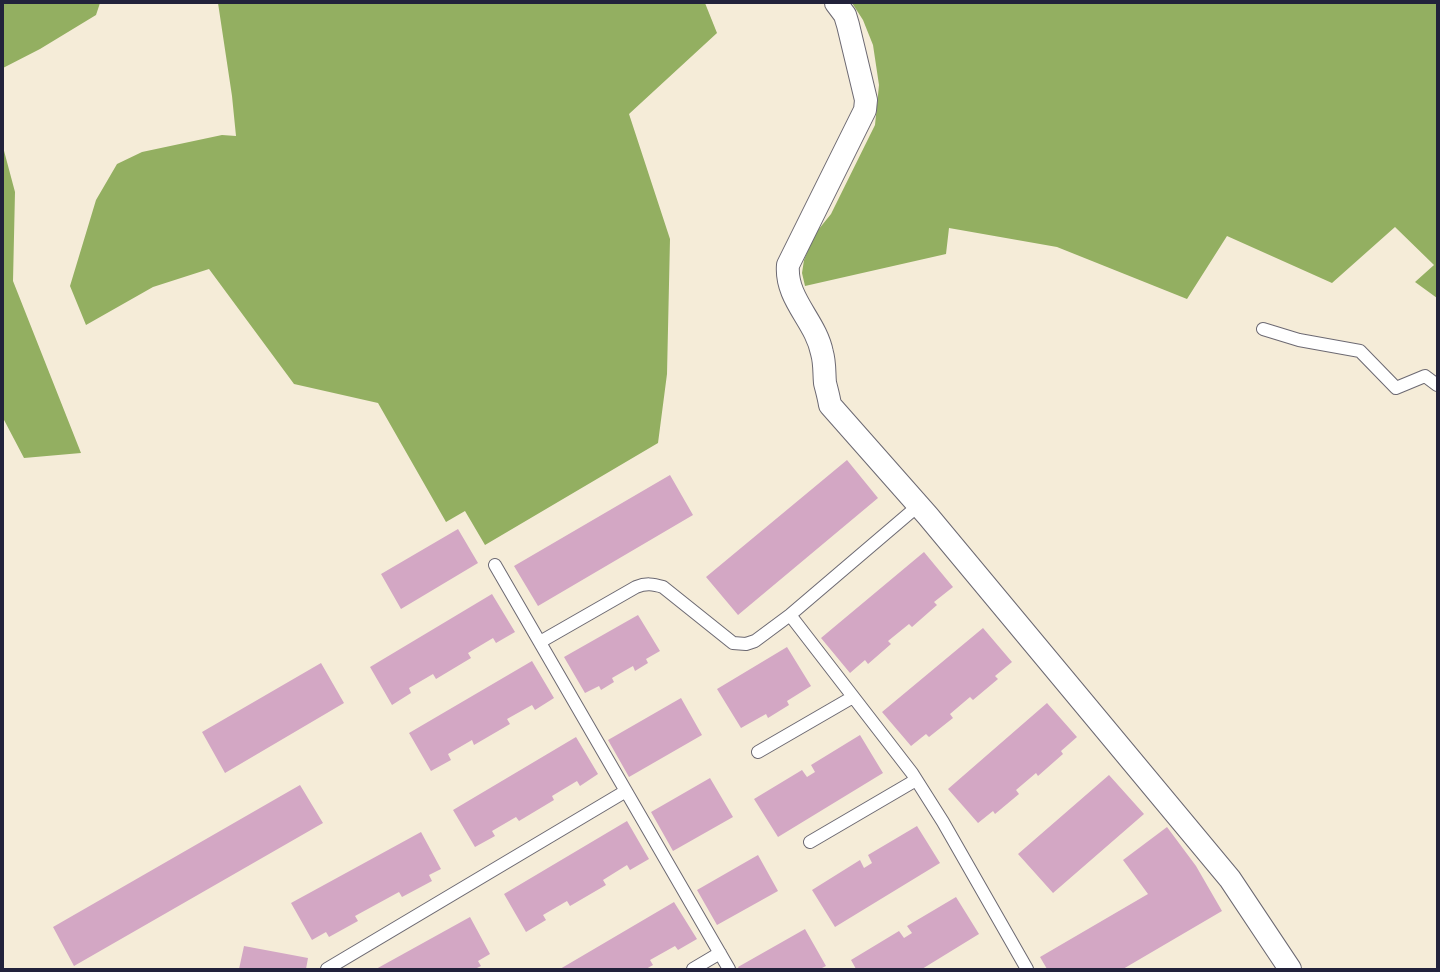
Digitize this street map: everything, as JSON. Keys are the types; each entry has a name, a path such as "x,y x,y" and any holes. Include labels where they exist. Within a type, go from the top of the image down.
{"street":[{"path":"836,3 845,16 848,25 866,100 865,110 788,265 787,276 793,296 814,332 822,352 830,404 919,505 1230,879 1290,969"}],"lane":[{"path":"1263,328 1299,340 1360,351 1396,388 1425,376 1437,385"},
{"path":"540,642 636,587 644,584 653,584 662,587 733,643 746,644 755,641 790,615 919,505"},
{"path":"495,565 729,969"},
{"path":"790,615 916,780 943,822 1027,969"},
{"path":"758,752 854,697"},
{"path":"810,842 916,780"},
{"path":"328,969 626,791"},
{"path":"692,969 720,953"}],"green space":[{"path":"3,3 100,3 96,15 40,49 3,68"},
{"path":"218,3 705,3 717,33 629,114 670,239 667,374 658,443 485,545 465,511 446,522 378,403 294,384 209,269 153,287 86,325 70,286 96,200 117,164 142,152 222,135 236,136 232,96"},
{"path":"852,3 1437,3 1437,298 1415,282 1434,265 1395,227 1332,283 1227,236 1187,299 1057,247 949,228 946,254 805,286 802,273 804,260 814,235 831,214 875,125 879,85 873,45 863,20"},
{"path":"3,147 15,192 13,281 81,453 24,458 3,418"}],"building":[{"path":"847,460 878,498 738,615 706,577"},
{"path":"670,475 693,515 538,606 514,566"},
{"path":"458,529 478,563 401,609 381,574"},
{"path":"924,552 953,587 934,602 937,605 912,627 909,624 888,641 891,644 868,664 865,660 850,673 821,638"},
{"path":"492,594 515,632 496,643 493,638 468,653 471,658 436,679 433,674 409,688 411,693 392,705 370,667"},
{"path":"638,615 660,651 646,659 648,663 635,671 633,666 612,678 614,682 601,690 599,686 585,693 564,657"},
{"path":"983,628 1012,662 995,676 998,679 973,700 970,697 950,714 953,718 929,737 926,734 911,746 882,712"},
{"path":"787,647 811,686 787,701 789,705 768,718 766,714 741,728 717,689"},
{"path":"532,661 554,698 535,710 532,705 507,719 510,724 474,745 472,740 448,754 451,760 431,771 409,733"},
{"path":"321,663 344,703 225,773 202,732"},
{"path":"681,698 702,735 629,777 608,740"},
{"path":"1047,703 1077,737 1061,751 1063,754 1038,776 1036,773 1016,790 1019,794 995,814 993,811 978,823 948,789"},
{"path":"860,735 883,773 778,837 754,799 802,770 807,777 815,772 811,765"},
{"path":"576,737 598,774 580,786 577,781 552,796 554,800 519,821 516,817 492,831 495,836 475,847 453,810"},
{"path":"1109,775 1144,814 1053,893 1018,854"},
{"path":"710,778 733,817 673,851 651,812"},
{"path":"300,785 323,823 74,966 53,927"},
{"path":"627,821 649,859 630,870 627,865 603,880 606,885 570,906 567,901 543,915 546,920 526,932 504,894"},
{"path":"917,826 940,863 835,927 812,890 860,860 864,868 872,863 868,855"},
{"path":"1167,827 1196,866 1222,911 1123,969 1047,969 1040,957 1148,894 1123,860"},
{"path":"421,832 441,869 429,875 432,881 402,897 399,892 355,916 358,921 329,937 326,932 312,940 291,903"},
{"path":"758,855 778,891 717,925 697,890"},
{"path":"956,897 979,934 922,969 856,969 851,960 899,931 904,938 912,933 907,926"},
{"path":"674,902 697,939 678,950 675,946 650,960 653,965 646,969 560,969"},
{"path":"470,917 490,954 478,961 481,966 475,969 376,969"},
{"path":"805,929 826,966 820,969 739,969 738,967"},
{"path":"244,946 308,958 306,969 239,969"}]}
